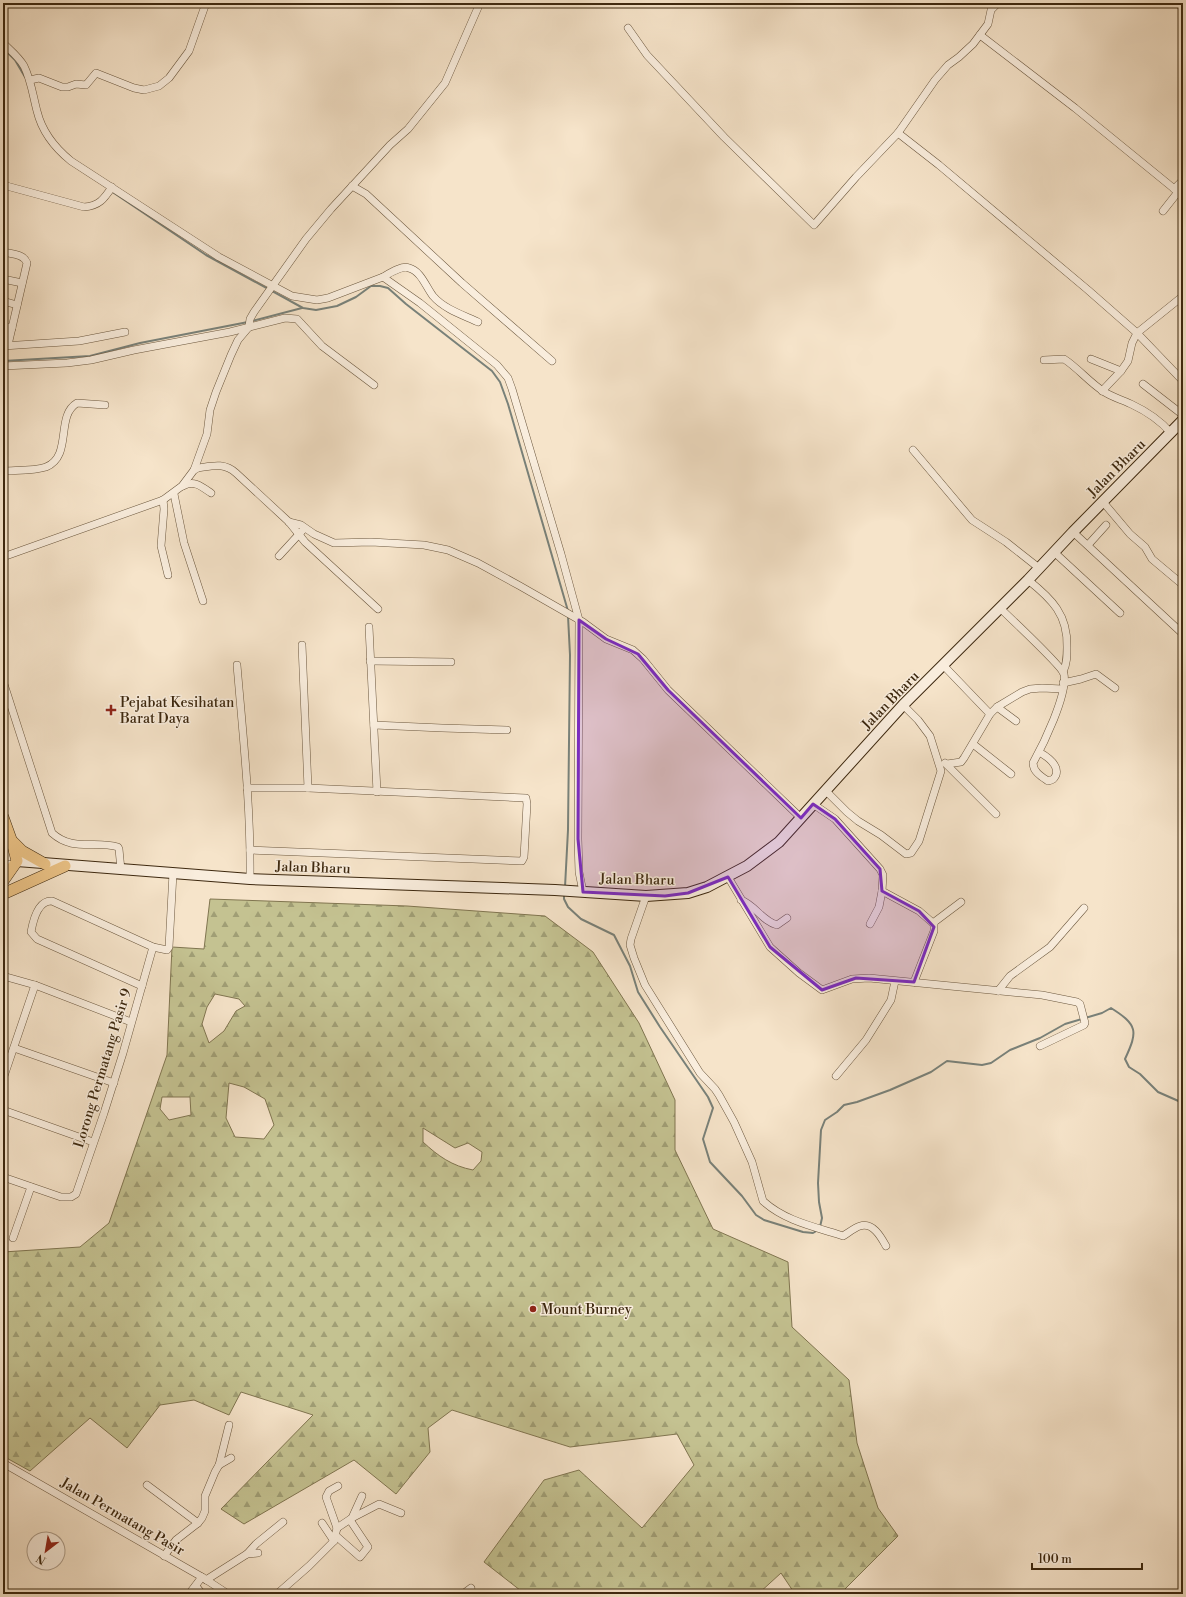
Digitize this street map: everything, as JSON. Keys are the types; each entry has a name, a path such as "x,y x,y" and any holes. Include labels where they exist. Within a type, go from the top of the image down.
{"main road":[{"name":"Jalan Bharu","path":"11,863 45,864 250,879 555,890 646,896 688,893 707,887 747,866 779,842 903,705 1028,580 1183,420"},
{"path":"3,817 12,842 11,863 3,881"},
{"path":"12,842 22,851 45,864"},
{"path":"3,894 65,866"}],"street":[{"path":"30,80 39,78 62,87 68,87 76,84 86,85 96,73 134,88 144,90 159,86 169,78 193,44 206,3"},
{"path":"3,557 163,500 174,494 182,486 194,470 207,434 210,410 218,385 238,340 306,239 390,145 408,129 445,83 480,3"},
{"path":"628,28 647,55 724,137 814,226 856,177 898,132 935,80 948,65 959,57 980,35 988,24 991,10 998,3"},
{"path":"1180,3 1183,11"},
{"path":"980,35 1075,108 1178,192"},
{"path":"3,43 23,66 30,80 37,112 48,136 67,158 111,189 271,289 292,296 317,300 340,294 362,284 409,267 419,274 434,297 441,303 478,322"},
{"path":"898,132 1088,290 1137,334 1183,381"},
{"path":"1163,211 1178,192 1183,180"},
{"path":"3,185 84,207 94,206 97,204 111,189"},
{"path":"352,186 366,194 462,283 552,361"},
{"path":"3,252 21,256 27,261 12,328 6,345 79,341 125,332"},
{"path":"383,276 420,303 497,365 508,378 512,389 552,522 579,620 578,839 579,872 582,892"},
{"path":"3,279 22,284"},
{"path":"1102,391 1121,371 1128,361 1132,342 1137,334 1183,296"},
{"path":"3,301 17,305"},
{"path":"3,366 67,363 91,360 134,350 230,332 249,323 285,318 297,319 322,346 374,385"},
{"path":"3,326 12,328"},
{"path":"1044,360 1064,359 1102,391 1147,412 1171,433"},
{"path":"1091,359 1121,371"},
{"path":"1143,384 1183,415"},
{"path":"3,471 38,468 51,464 56,460 60,452 67,417 74,405 77,402 105,405"},
{"path":"913,450 972,520 1006,542 1039,568"},
{"path":"194,470 217,465 230,467 289,522 305,542 378,609"},
{"path":"182,486 192,483 197,484 211,493"},
{"path":"174,494 184,543 203,601"},
{"path":"163,500 164,509 161,546 168,575"},
{"path":"1103,502 1130,534 1145,547 1152,558 1183,586"},
{"path":"289,522 305,528 334,543 371,542 424,545 448,550 484,566 564,611 606,639 626,646 638,654 668,690 801,818"},
{"path":"1088,545 1106,525"},
{"path":"279,556 305,528"},
{"path":"1073,532 1183,634"},
{"path":"1054,552 1120,613"},
{"path":"1028,580 1049,598 1062,616 1067,638 1063,686 1052,724 1040,752"},
{"path":"1000,608 1052,659 1063,672"},
{"path":"368,627 377,792"},
{"path":"302,644 308,788"},
{"path":"370,661 451,662"},
{"path":"943,665 990,714"},
{"path":"237,666 247,788 250,879"},
{"path":"947,764 961,762 990,714 998,707 1022,692 1030,689 1063,686 1096,674 1115,688"},
{"path":"3,681 52,833 57,838 68,843 118,847 121,870"},
{"path":"825,790 858,821 908,854 915,848 919,841 941,774 938,759 930,736 918,720 903,705"},
{"path":"998,707 1016,721"},
{"path":"374,725 507,730"},
{"path":"973,744 1012,774"},
{"path":"938,759 947,764 996,814"},
{"path":"247,788 308,788 526,798 524,857 522,861 250,850"},
{"path":"813,804 835,819 880,869 883,875 882,891 877,912 870,924"},
{"path":"142,986 37,940 31,932 33,923 40,906 46,901 52,901 153,947 164,950 169,947 173,873"},
{"path":"728,877 770,947 775,953 819,989 824,990 856,978 914,982 1042,995 1077,1002 1080,1004 1085,1023 1082,1027 1040,1046"},
{"path":"882,891 919,911 933,923 934,931 914,982"},
{"path":"646,896 630,945 634,958 645,985 700,1073 720,1095 752,1162 763,1201 788,1218 843,1236 858,1226 870,1227 877,1232 886,1246"},
{"path":"741,900 749,903 769,922 777,925 787,918"},
{"path":"933,923 961,902"},
{"path":"998,991 1010,976 1050,947 1084,908"},
{"name":"Lorong Permatang Pasir 9","path":"31,1187 61,1197 74,1196 76,1194 114,1083 153,947"},
{"path":"3,976 35,986 131,1022"},
{"path":"836,1076 866,1040 891,1000 895,981"},
{"path":"3,1079 35,986"},
{"path":"14,1048 114,1083"},
{"path":"3,1110 93,1142"},
{"path":"3,1177 31,1187 13,1238"},
{"path":"164,1556 176,1540 198,1524 202,1518 205,1511 205,1496 219,1465 229,1425"},
{"path":"219,1465 231,1458"},
{"name":"Jalan Permatang Pasir","path":"3,1463 204,1578 228,1594"},
{"path":"147,1485 198,1524"},
{"path":"335,1535 326,1497 328,1491 338,1486"},
{"path":"351,1519 362,1496"},
{"path":"276,1594 309,1566 335,1535 351,1519 379,1504 401,1513"},
{"path":"322,1524 331,1535 335,1535 360,1557 368,1549 368,1545 351,1519"},
{"path":"189,1594 204,1578 248,1554 256,1544 283,1522"},
{"path":"248,1554 258,1553"},
{"path":"196,1586 202,1594"},
{"path":"463,1594 471,1588"}],"highlighted area":[{"path":"579,620 606,639 638,654 668,690 801,818 813,804 835,819 880,869 882,891 919,911 934,927 914,982 856,978 822,990 770,947 728,877 688,893 665,896 583,892 578,839"}],"green space":[{"path":"210,899 407,906 545,916 593,952 639,1023 675,1100 675,1150 713,1229 788,1262 792,1327 849,1380 857,1443 878,1508 898,1536 840,1594 795,1594 781,1573 758,1594 525,1594 484,1562 544,1480 579,1470 642,1528 694,1465 677,1434 570,1447 452,1410 428,1428 430,1452 396,1494 354,1460 244,1524 221,1509 313,1415 241,1392 229,1415 194,1400 160,1405 127,1448 90,1418 30,1471 3,1456 3,1252 80,1247 109,1223 167,1055 172,947 204,949","holes":["215,994 239,999 245,1006 236,1011 224,1031 209,1043 202,1024 207,1007","229,1083 244,1087 265,1099 274,1125 264,1139 235,1137 226,1118","162,1097 190,1097 191,1115 169,1120 160,1109","423,1128 455,1148 468,1143 482,1152 481,1161 473,1170 458,1166 434,1152 423,1142"]}],"waterway":[{"path":"4,49 15,60 25,77"},
{"path":"111,191 206,255 303,308 316,310 337,306 356,297 371,286 388,288 406,304 492,371 500,382 508,404 568,611"},
{"path":"252,321 302,308"},
{"path":"3,361 90,356 140,343 248,322"},
{"path":"565,887 568,830 570,655 568,616"},
{"path":"564,893 564,899 568,907 581,919 614,935 630,966 638,992 708,1097 713,1108 703,1139 710,1162 742,1196 756,1215 764,1220 803,1232 813,1233 818,1230"},
{"path":"820,1227 822,1218 818,1183 821,1130 825,1120 844,1105 890,1090 931,1072 947,1061 982,1065 991,1063 1010,1050 1040,1038 1065,1024 1102,1013 1111,1008 1126,1019 1131,1024 1133,1029 1132,1042 1125,1059 1129,1067 1140,1074 1158,1092 1183,1103"},
{"path":"1183,1238 1180,1250 1183,1256"}],"place":[{"name":"Pejabat Kesihatan Barat Daya","path":"111,710"},
{"name":"Mount Burney","path":"533,1309"}]}
